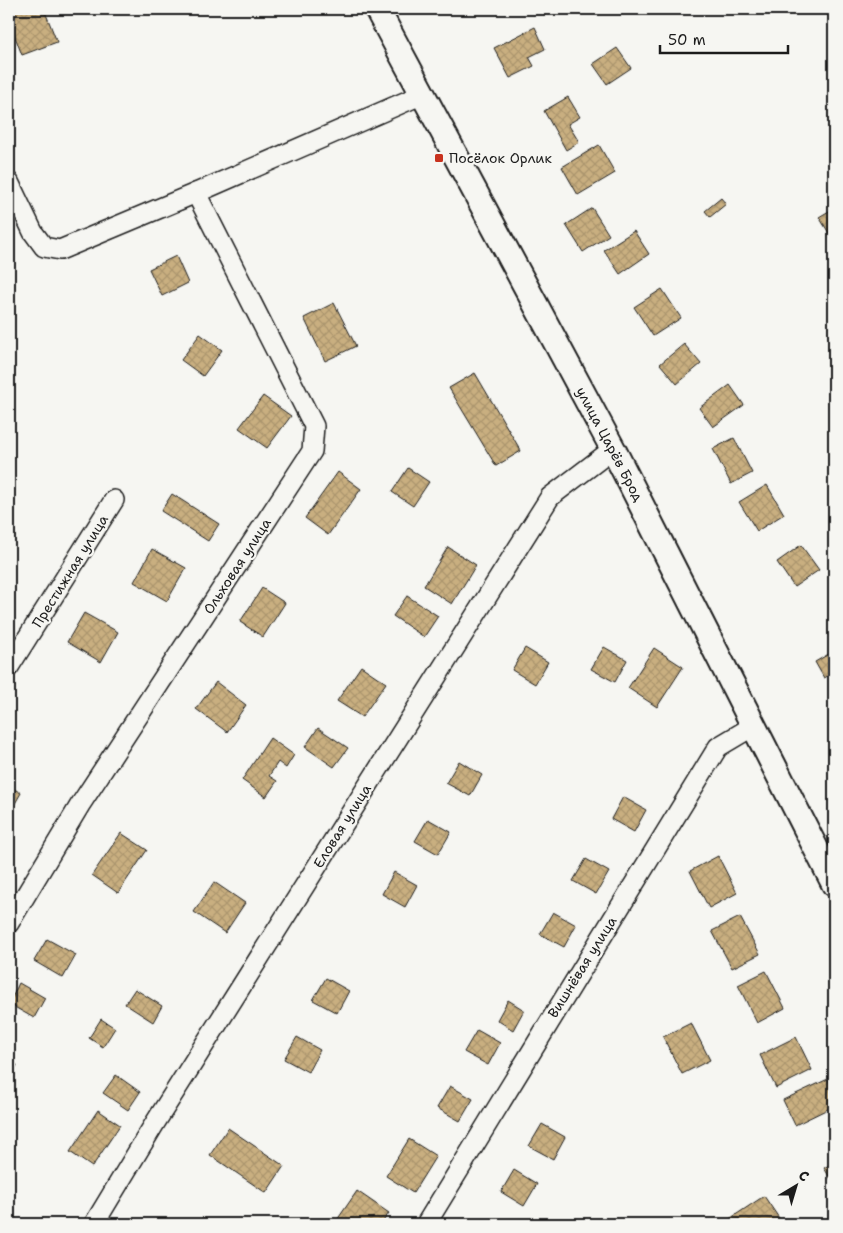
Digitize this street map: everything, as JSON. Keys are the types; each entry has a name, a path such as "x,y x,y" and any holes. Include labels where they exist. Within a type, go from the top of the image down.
{"street":[{"name":"улица Царёв Брод","path":"377,9 613,449 755,725 834,884"},
{"path":"9,182 33,232 44,247 60,250 423,94"},
{"name":"Ольховая улица","path":"9,923 80,805 312,451 314,426 196,193"},
{"name":"Еловая улица","path":"94,1224 155,1123 550,497 613,449"},
{"name":"Престижная улица","path":"9,667 114,500"},
{"name":"Вишнёвая улица","path":"426,1224 718,748 755,725"}],"building":[{"path":"9,9 44,9 57,42 22,55 9,21"},
{"path":"535,27 545,49 529,57 534,66 510,78 494,48"},
{"path":"617,48 631,68 607,84 593,64"},
{"path":"568,97 580,117 568,124 579,142 566,150 544,111"},
{"path":"599,145 615,173 578,195 562,167"},
{"path":"721,198 726,204 710,217 705,211"},
{"path":"592,208 609,235 583,252 566,225"},
{"path":"834,208 834,241 819,217"},
{"path":"634,231 649,254 620,274 604,250"},
{"path":"176,256 188,283 162,296 149,269"},
{"path":"662,289 681,318 653,336 634,307"},
{"path":"334,303 356,346 325,361 304,318"},
{"path":"200,334 222,350 203,376 181,360"},
{"path":"684,344 701,364 677,384 660,364"},
{"path":"475,373 521,451 496,466 449,388"},
{"path":"730,385 744,405 713,427 699,408"},
{"path":"263,396 291,416 267,448 239,428"},
{"path":"734,438 752,473 731,484 713,449"},
{"path":"408,468 429,482 413,506 392,492"},
{"path":"338,472 361,489 328,535 305,518"},
{"path":"767,485 784,514 757,531 739,502"},
{"path":"172,494 219,524 208,541 161,511"},
{"path":"801,545 819,570 794,587 777,562"},
{"path":"448,547 476,565 452,604 424,586"},
{"path":"152,549 186,568 167,601 134,582"},
{"path":"262,588 285,603 263,637 240,622"},
{"path":"407,596 438,616 424,637 393,616"},
{"path":"84,613 118,632 101,662 67,642"},
{"path":"604,647 627,660 615,682 591,669"},
{"path":"525,648 548,662 535,684 512,670"},
{"path":"654,648 683,667 657,707 628,688"},
{"path":"834,651 834,673 824,678 815,662"},
{"path":"361,666 386,683 362,717 337,701"},
{"path":"216,682 246,705 227,732 196,709"},
{"path":"318,728 348,748 334,767 305,747"},
{"path":"270,738 294,755 286,768 278,762 269,776 277,781 266,797 242,780"},
{"path":"459,761 482,775 470,796 446,783"},
{"path":"9,786 21,793 9,814"},
{"path":"623,797 646,810 634,832 611,819"},
{"path":"428,819 451,832 438,854 415,841"},
{"path":"121,833 147,850 118,893 92,875"},
{"path":"718,856 737,893 709,908 690,871"},
{"path":"586,859 609,872 596,894 573,881"},
{"path":"394,872 417,885 405,907 382,894"},
{"path":"214,882 245,903 225,933 194,912"},
{"path":"553,912 576,925 564,947 540,934"},
{"path":"740,917 760,954 732,968 712,931"},
{"path":"47,939 76,955 63,978 34,961"},
{"path":"766,971 785,1008 757,1023 738,985"},
{"path":"326,978 349,991 337,1013 313,1000"},
{"path":"19,983 45,998 34,1018 9,1004"},
{"path":"135,989 162,1006 153,1022 125,1004"},
{"path":"508,1000 524,1010 513,1030 497,1020"},
{"path":"101,1019 115,1028 103,1047 89,1038"},
{"path":"691,1023 710,1060 682,1074 663,1037"},
{"path":"477,1030 500,1043 488,1065 464,1052"},
{"path":"297,1037 320,1050 308,1072 284,1059"},
{"path":"796,1037 812,1070 776,1088 760,1055"},
{"path":"9,1061 17,1065 9,1080"},
{"path":"116,1075 140,1092 128,1110 103,1093"},
{"path":"828,1079 834,1093 834,1106 795,1125 783,1100"},
{"path":"450,1086 473,1099 460,1121 437,1108"},
{"path":"98,1110 120,1125 92,1167 70,1152"},
{"path":"542,1124 565,1137 553,1159 529,1146"},
{"path":"228,1128 284,1166 266,1193 210,1155"},
{"path":"409,1139 436,1156 413,1193 386,1176"},
{"path":"834,1162 834,1184 824,1168"},
{"path":"514,1170 537,1184 524,1206 501,1192"},
{"path":"357,1191 389,1213 381,1224 335,1223"},
{"path":"764,1196 783,1224 727,1224 725,1222"}],"place":[{"name":"Посёлок Орлик","path":"439,158"}]}
